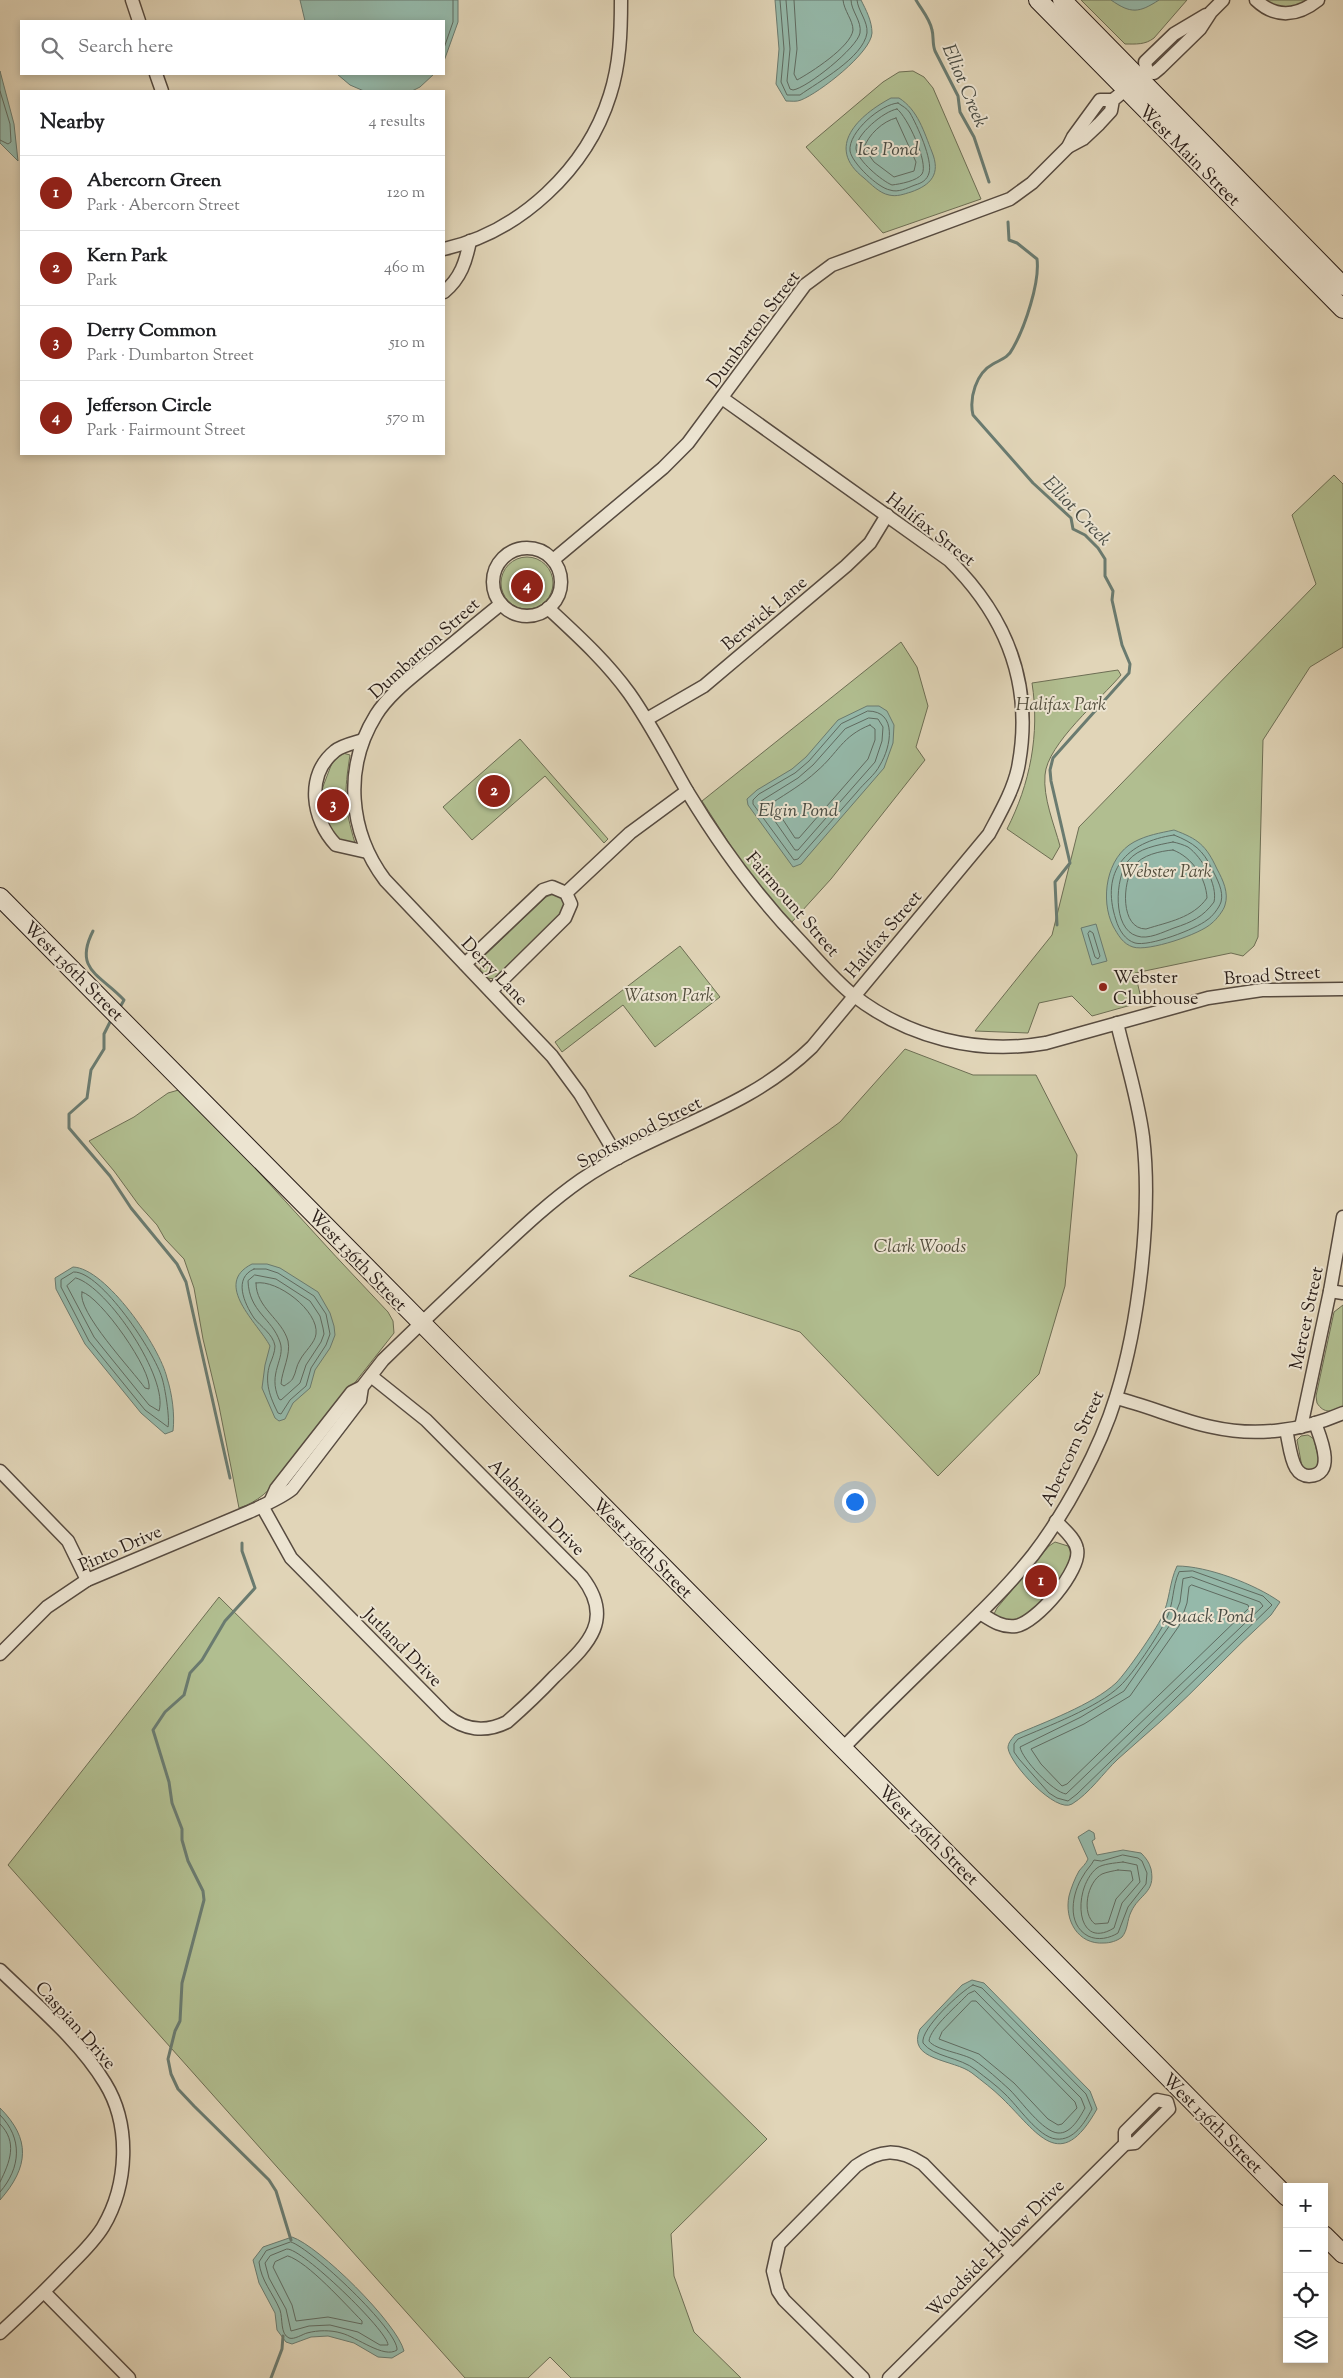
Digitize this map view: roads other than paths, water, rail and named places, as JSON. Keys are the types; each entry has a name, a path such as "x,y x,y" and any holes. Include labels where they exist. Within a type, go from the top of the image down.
{"street":[{"path":"132,0 139,20"},
{"path":"445,249 470,241 514,219 538,202 580,155 610,96 618,64 621,0"},
{"name":"West Main Street","path":"1038,0 1131,85 1343,286"},
{"name":"West Main Street","path":"1062,0 1131,85 1343,309"},
{"path":"1131,85 1145,62 1169,39 1211,12 1223,0"},
{"path":"1256,0 1272,11 1291,14 1304,10 1318,0"},
{"path":"156,75 162,90"},
{"name":"Dumbarton Street","path":"553,560 663,468 688,443 795,298 817,274 832,265 850,258 1003,203 1024,190 1068,148 1072,137 1100,100 1131,85"},
{"path":"445,291 460,274 466,262 470,241"},
{"name":"Halifax Street","path":"722,398 949,560 980,593 993,613 1005,636 1015,663 1021,692 1021,744 1018,769 1010,793 989,834 854,996"},
{"name":"Berwick Lane","path":"646,719 704,686 846,566 870,542 887,515"},
{"path":"527,548 539,550 553,560 561,580 560,591 548,608 536,614 525,616 516,614 501,604 493,586 494,575 500,561 506,554 527,548"},
{"name":"Dumbarton Street","path":"354,807 356,772 363,740 376,714 389,699 501,604"},
{"name":"Fairmount Street","path":"548,608 597,654 616,675 646,719 714,834 750,885 806,948 854,996 884,1016 914,1030 947,1042 971,1045 1024,1047 1046,1043 1117,1023"},
{"path":"363,740 340,748 323,764 316,784 315,802 316,813 324,830 336,844 367,852"},
{"path":"566,893 630,833 687,790"},
{"name":"Derry Lane","path":"354,807 357,823 367,852 394,892 539,1041 580,1094 618,1158"},
{"path":"465,964 543,890 552,887 566,893 571,904 565,918 491,990"},
{"name":"West 136th Street","path":"0,897 1283,2193"},
{"name":"Broad Street","path":"1117,1023 1208,998 1262,990 1343,989"},
{"name":"Spotswood Street","path":"421,1324 532,1218 581,1180 618,1158 668,1133 720,1111 779,1076 812,1047 854,996"},
{"name":"Abercorn Street","path":"843,1748 980,1613 1032,1556 1056,1521 1084,1471 1116,1398 1136,1304 1146,1198 1143,1138 1139,1109 1117,1023"},
{"name":"Mercer Street","path":"1301,1427 1337,1292 1343,1217"},
{"name":"Pinto Drive","path":"0,1654 46,1608 87,1580 283,1496 292,1489 360,1400 362,1388 383,1360 421,1324"},
{"name":"Alabanian Drive","path":"371,1376 426,1420 582,1577 594,1595 597,1614 590,1641 548,1683"},
{"path":"1116,1398 1212,1428 1250,1433 1301,1427 1343,1413"},
{"path":"1286,1430 1296,1467 1300,1473 1307,1476 1315,1475 1322,1470 1325,1456 1315,1423"},
{"path":"0,1471 68,1541 87,1580"},
{"name":"Jutland Drive","path":"266,1503 281,1544 291,1558 453,1721 470,1729 498,1727 514,1716 548,1683"},
{"path":"980,1613 996,1623 1006,1626 1022,1624 1038,1615 1070,1574 1078,1556 1073,1540 1056,1521"},
{"name":"Caspian Drive","path":"0,1970 79,2049 106,2084 116,2106 122,2126 123,2165 119,2185 103,2227 91,2244 0,2333"},
{"name":"Woodside Hollow Drive","path":"889,2378 1125,2144 1124,2132 1157,2100 1166,2102 1180,2089"},
{"path":"863,2378 784,2300 778,2291 773,2271 779,2244 856,2166 867,2158 889,2152 902,2153 914,2158 924,2164 1012,2255"},
{"path":"1328,2239 1343,2254"},
{"path":"44,2292 129,2378"}],"water":[{"path":"300,0 458,0 458,22 445,58 445,20 305,20"},
{"path":"775,0 861,0 871,24 872,33 869,41 854,61 820,89 799,101 786,101 776,84 779,49"},
{"path":"1111,0 1159,0 1146,7 1130,10"},
{"path":"0,71 14,124 18,161 0,143"},
{"path":"338,75 433,75 414,90 362,90 350,85"},
{"name":"Ice Pond","path":"891,98 899,98 916,115 935,160 935,172 929,182 911,192 895,196 885,194 872,185 852,166 847,155 847,144 851,133 858,123 868,113"},
{"name":"Elgin Pond","path":"867,706 879,706 887,711 894,725 893,743 884,768 801,864 793,867 748,805 747,799 757,790 792,769 806,757 838,720"},
{"path":"1174,830 1195,840 1209,854 1225,887 1226,900 1224,907 1214,922 1186,937 1162,945 1133,947 1121,939 1109,916 1107,892 1112,868 1117,858 1134,842"},
{"path":"1096,924 1107,961 1092,965 1081,928"},
{"path":"252,1264 267,1264 280,1268 318,1292 330,1313 334,1326 335,1335 330,1348 315,1370 310,1388 293,1403 285,1419 279,1421 275,1418 262,1388 270,1346 248,1315 237,1293 236,1282 241,1272"},
{"path":"73,1267 86,1271 101,1280 115,1294 130,1311 154,1348 162,1364 170,1390 173,1431 165,1434 141,1413 85,1344 56,1289 55,1278"},
{"name":"Quack Pond","path":"1177,1566 1202,1569 1230,1577 1270,1595 1280,1602 1271,1615 1175,1708 1118,1759 1085,1794 1072,1804 1065,1805 1056,1802 1035,1786 1017,1765 1008,1748 1009,1743 1015,1735 1081,1706 1116,1683 1127,1670 1162,1617"},
{"path":"1089,1830 1094,1833 1095,1839 1092,1841 1097,1855 1123,1850 1141,1853 1151,1869 1152,1877 1149,1888 1134,1906 1124,1934 1118,1940 1109,1943 1095,1943 1080,1935 1071,1922 1069,1914 1068,1905 1072,1886 1079,1871 1088,1859 1078,1837"},
{"path":"972,1980 984,1983 1090,2091 1097,2109 1084,2129 1072,2140 1060,2144 1049,2141 1038,2134 999,2095 972,2073 964,2068 934,2058 920,2047 917,2040 920,2029 962,1985"},
{"path":"0,2108 17,2131 22,2153 21,2165 17,2176 0,2200"},
{"path":"292,2237 320,2255 356,2287 387,2323 398,2338 404,2351 392,2358 378,2357 354,2343 328,2336 311,2337 292,2344 286,2342 277,2330 275,2313 259,2283 253,2260 263,2247"}],"waterway":[{"name":"Elliot Creek","path":"916,0 929,22 933,33 935,51 958,96 960,112 974,137 989,182"},
{"name":"Elliot Creek","path":"1008,222 1009,240 1017,243 1037,259 1034,292 1027,317 1011,351 1004,358 987,368 975,386 972,401 973,415 1033,483 1071,518 1073,529 1085,535 1098,548 1105,559 1105,576 1113,591 1112,600 1122,645 1130,664 1129,673 1053,758 1050,770 1051,781 1070,863 1055,882 1057,925"},
{"path":"93,931 86,955 88,963 92,971 124,1000 119,1009"},
{"path":"112,1018 104,1034 104,1049 91,1070 87,1098 69,1114 69,1128 110,1176 131,1208 177,1264 186,1282 230,1478"},
{"path":"242,1543 242,1551 255,1588 225,1621 202,1660 190,1673 184,1695 165,1712 153,1730 169,1782 172,1803 182,1829 182,1840 188,1861 203,1891 204,1900 182,1983 180,2021 175,2031 168,2059 171,2074 178,2089 269,2180 276,2191 291,2240"},
{"path":"271,2378 282,2349 283,2336"}],"place":[{"name":"Jefferson Circle","path":"527,586"},
{"name":"Kern Park","path":"494,791"},
{"name":"Derry Common","path":"333,805"},
{"name":"Webster Clubhouse","path":"1103,987"},
{"name":"Abercorn Green","path":"1041,1581"}],"park label":[{"name":"Halifax Park","path":"1061,704"},
{"name":"Webster Park","path":"1166,871"},
{"name":"Watson Park","path":"669,995"},
{"name":"Clark Woods","path":"920,1246"}]}
